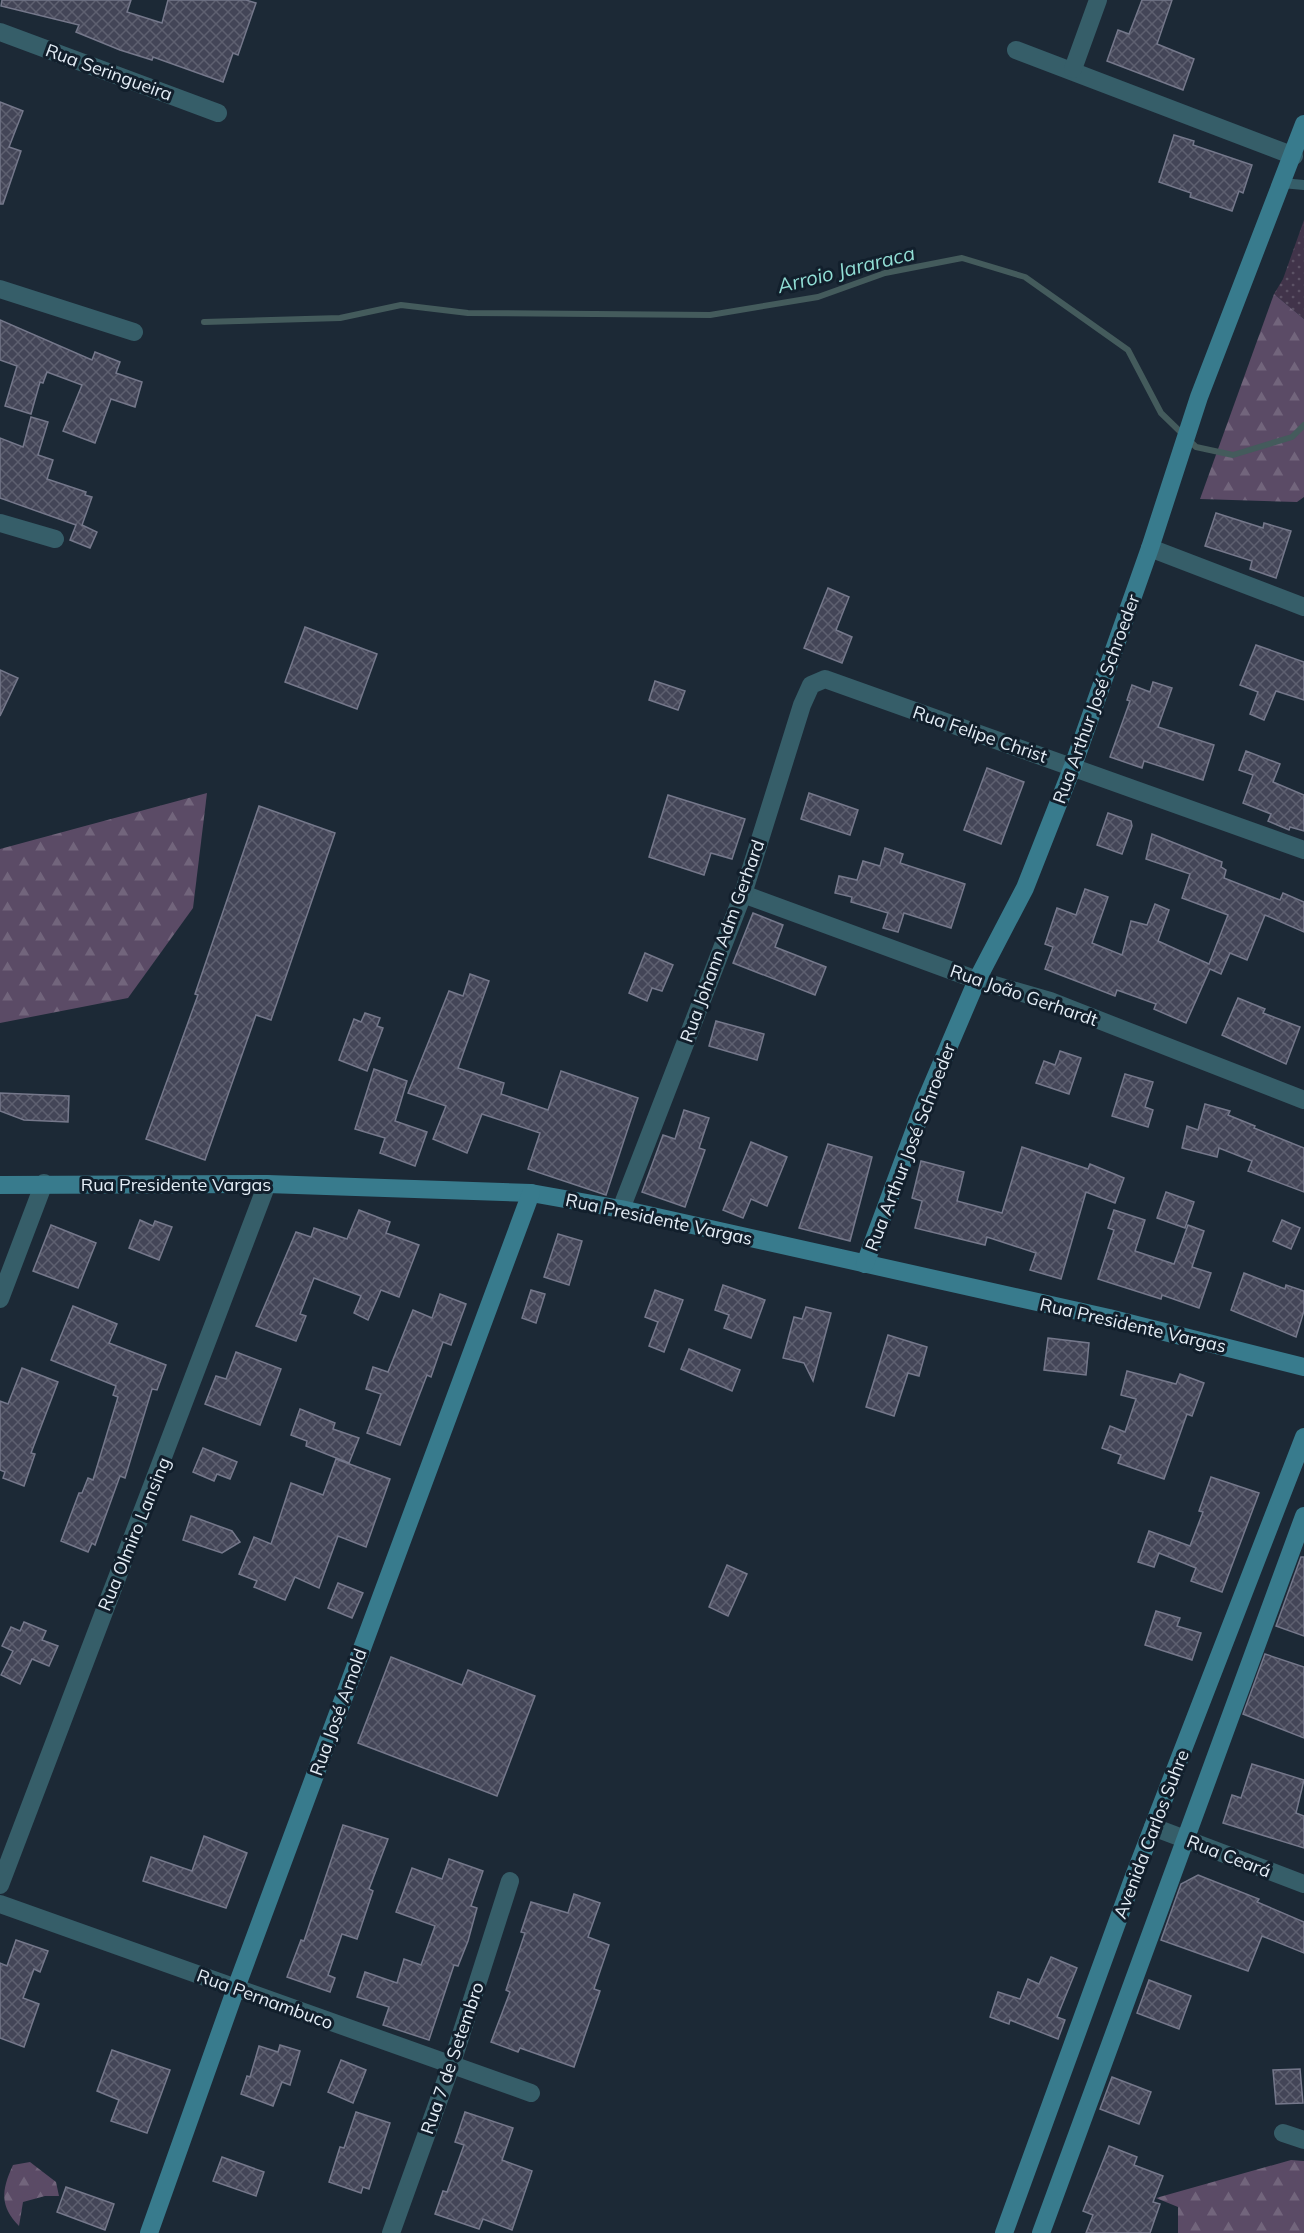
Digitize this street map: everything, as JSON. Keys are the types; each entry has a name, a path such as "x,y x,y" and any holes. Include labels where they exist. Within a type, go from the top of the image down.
{"street":[{"path":"1072,69 1098,0"},
{"name":"Rua Seringueira","path":"0,32 218,113"},
{"path":"1016,50 1072,69 1294,156"},
{"name":"Rua Arthur José Schroeder","path":"865,1264 925,1102 976,980 1025,888 1073,766 1150,548 1199,397 1294,156 1304,124"},
{"path":"0,290 134,332"},
{"path":"0,523 56,539"},
{"path":"1150,548 1304,607"},
{"name":"Rua Felipe Christ","path":"825,679 1304,850"},
{"name":"Rua Johann Adm Gerhard","path":"621,1209 743,894 802,705 811,685 825,679"},
{"name":"Rua João Gerhardt","path":"743,894 976,980 1050,1001 1304,1100"},
{"path":"0,1299 44,1183"},
{"name":"Rua Presidente Vargas","path":"0,1185 44,1183 267,1184 531,1193 621,1209 1109,1318 1304,1367"},
{"name":"Rua Olmiro Lansing","path":"0,1884 267,1184"},
{"name":"Rua José Arnold","path":"149,2233 236,1988 531,1193"},
{"name":"Avenida Carlos Suhre","path":"1004,2233 1153,1827 1304,1437"},
{"name":"Avenida Carlos Suhre","path":"1041,2233 1304,1516"},
{"name":"Rua Ceará","path":"1153,1827 1304,1884"},
{"name":"Rua 7 de Setembro","path":"391,2233 451,2066 510,1881"},
{"name":"Rua Pernambuco","path":"0,1904 531,2093"},
{"path":"1283,2133 1304,2140"}],"lane":[{"path":"1282,183 1304,185"}],"shaded area":[{"path":"1304,220 1304,319 1274,294 1283,279"}],"green space":[{"path":"1274,294 1304,319 1304,497 1297,502 1200,499"},
{"path":"207,793 193,908 128,998 0,1023 0,849"},
{"path":"1291,2160 1304,2161 1304,2233 1178,2233 1178,2207 1156,2198"},
{"path":"30,2162 56,2182 59,2196 45,2196 23,2202 19,2226 8,2212 4,2198 6,2183 13,2165"}],"building":[{"path":"2,0 131,0 127,12 162,23 168,0 246,0 256,3 238,55 233,53 223,82 153,57 152,60 120,50 76,32 79,25 1,6"},
{"path":"1142,0 1172,0 1157,44 1194,59 1183,90 1107,61 1118,30 1129,34"},
{"path":"0,102 23,111 9,147 21,151 3,204 0,204"},
{"path":"1174,135 1194,141 1193,145 1252,165 1243,193 1239,191 1232,211 1190,197 1191,193 1159,182"},
{"path":"0,320 92,360 95,352 120,362 116,373 142,382 135,407 111,399 95,443 63,431 82,385 47,372 43,383 40,382 31,414 5,406 17,366 0,360"},
{"path":"31,417 48,422 38,455 53,460 47,479 86,492 85,495 92,497 82,525 97,532 90,548 70,540 76,525 0,498 0,438 23,447"},
{"path":"1216,513 1263,528 1264,523 1291,531 1276,578 1250,569 1252,561 1205,546"},
{"path":"828,588 849,597 836,630 852,637 842,663 804,648"},
{"path":"305,627 377,654 357,709 285,682"},
{"path":"1256,645 1304,662 1304,700 1276,691 1264,720 1250,714 1258,692 1240,685"},
{"path":"0,670 18,678 0,716"},
{"path":"655,681 685,691 678,710 649,700"},
{"path":"1153,682 1172,688 1158,727 1214,745 1203,780 1144,761 1142,768 1110,757 1130,701 1127,700 1132,685 1150,692"},
{"path":"1246,751 1280,764 1273,782 1304,795 1304,831 1290,827 1289,830 1268,821 1271,814 1243,803 1253,775 1239,770"},
{"path":"987,768 1024,782 1001,844 964,830"},
{"path":"809,793 858,810 850,835 801,819"},
{"path":"668,795 745,819 732,859 711,853 704,875 649,857"},
{"path":"259,806 335,833 271,1020 256,1015 205,1160 146,1139 198,995 195,994"},
{"path":"1108,813 1131,821 1132,826 1122,854 1097,845"},
{"path":"1152,834 1222,862 1221,867 1226,870 1224,878 1280,900 1283,893 1304,902 1304,932 1265,915 1247,960 1230,953 1221,974 1210,969 1186,1023 1154,1009 1156,1004 1117,990 1115,996 1045,969 1053,947 1045,944 1057,908 1076,915 1085,889 1108,897 1092,943 1122,955 1131,921 1147,925 1155,904 1169,910 1158,941 1209,964 1228,915 1182,898 1190,874 1146,859"},
{"path":"885,848 903,854 900,863 965,884 951,928 904,913 898,932 883,928 888,913 851,902 852,897 835,893 839,876 857,880 863,861 880,866"},
{"path":"753,913 783,925 775,947 826,967 815,995 733,963"},
{"path":"645,953 673,965 662,991 652,988 647,1001 629,993"},
{"path":"470,974 489,981 458,1068 504,1083 501,1094 548,1110 561,1071 638,1098 606,1195 528,1169 540,1133 482,1114 467,1153 433,1139 446,1106 408,1093 449,991 463,996"},
{"path":"1238,998 1265,1009 1263,1013 1300,1027 1286,1064 1222,1035"},
{"path":"365,1013 380,1018 377,1026 383,1028 367,1071 339,1060 354,1019 361,1022"},
{"path":"716,1021 764,1034 757,1060 709,1046"},
{"path":"1060,1051 1081,1058 1069,1094 1036,1083 1044,1061 1055,1065"},
{"path":"374,1069 407,1081 395,1121 427,1132 415,1166 380,1153 385,1138 355,1129"},
{"path":"1125,1074 1153,1082 1145,1107 1153,1110 1148,1127 1112,1116"},
{"path":"0,1093 69,1096 68,1122 24,1120 0,1111"},
{"path":"1205,1104 1230,1111 1228,1115 1255,1126 1254,1128 1304,1148 1304,1192 1248,1171 1252,1161 1219,1148 1217,1157 1182,1148 1187,1126 1198,1130"},
{"path":"684,1110 709,1118 699,1148 705,1150 685,1207 642,1192 663,1135 675,1139"},
{"path":"751,1142 787,1157 767,1206 751,1199 743,1218 723,1210"},
{"path":"828,1144 872,1157 850,1241 799,1228"},
{"path":"1022,1147 1088,1169 1090,1164 1124,1178 1115,1203 1086,1192 1061,1279 1030,1270 1036,1253 987,1237 985,1245 915,1228 922,1201 912,1198 921,1161 964,1172 957,1201 1002,1213"},
{"path":"1166,1192 1194,1202 1185,1228 1157,1218"},
{"path":"359,1210 390,1222 386,1233 419,1245 399,1297 381,1290 368,1320 354,1313 361,1296 314,1278 300,1314 306,1316 296,1341 256,1326 296,1232 311,1237 314,1228 347,1239"},
{"path":"1114,1210 1145,1220 1135,1251 1174,1264 1188,1225 1204,1231 1192,1267 1211,1273 1199,1308 1162,1295 1161,1299 1098,1279 1114,1230 1108,1228"},
{"path":"140,1220 153,1226 155,1221 172,1227 159,1260 129,1248"},
{"path":"1282,1220 1300,1228 1291,1249 1273,1241"},
{"path":"51,1225 96,1243 78,1288 33,1271"},
{"path":"558,1234 582,1241 569,1285 544,1277"},
{"path":"1244,1273 1285,1289 1286,1285 1304,1291 1304,1311 1296,1337 1231,1310"},
{"path":"723,1285 765,1300 751,1338 724,1328 729,1315 715,1310"},
{"path":"531,1290 545,1294 536,1323 522,1318"},
{"path":"655,1290 683,1300 664,1352 649,1346 658,1322 645,1317"},
{"path":"440,1294 466,1304 451,1345 443,1342 431,1377 427,1375 400,1445 367,1433 381,1394 366,1389 373,1367 388,1372 413,1310 432,1318"},
{"path":"73,1306 117,1324 109,1343 166,1365 157,1390 152,1389 125,1478 120,1476 95,1545 92,1543 88,1552 61,1541 79,1493 82,1493 88,1478 93,1480 118,1397 113,1395 116,1386 51,1360"},
{"path":"806,1307 831,1313 813,1381 804,1363 783,1358 794,1317 802,1319"},
{"path":"888,1335 927,1347 919,1376 908,1373 894,1416 866,1407"},
{"path":"1048,1338 1089,1343 1086,1375 1044,1370"},
{"path":"689,1349 740,1370 732,1391 681,1369"},
{"path":"236,1352 281,1369 260,1425 205,1404 216,1376 226,1379"},
{"path":"22,1368 58,1382 31,1453 35,1454 24,1486 3,1478 5,1472 0,1470 0,1401 8,1404"},
{"path":"1127,1371 1176,1384 1180,1374 1204,1383 1192,1416 1187,1414 1164,1479 1118,1463 1121,1455 1102,1448 1110,1426 1125,1432 1136,1399 1121,1395"},
{"path":"300,1409 335,1423 333,1429 359,1438 349,1463 306,1446 307,1441 291,1435"},
{"path":"203,1448 237,1462 230,1479 217,1474 214,1481 193,1472"},
{"path":"336,1459 390,1479 366,1547 338,1536 319,1588 295,1577 285,1600 254,1587 257,1581 239,1574 254,1537 271,1544 291,1483 323,1495"},
{"path":"1211,1477 1259,1493 1222,1592 1191,1581 1196,1568 1159,1553 1154,1567 1138,1562 1149,1531 1190,1546 1203,1512 1199,1511"},
{"path":"191,1516 232,1531 240,1542 222,1553 183,1540"},
{"path":"1301,1557 1304,1557 1304,1636 1276,1626"},
{"path":"727,1565 747,1574 728,1616 709,1607"},
{"path":"338,1583 363,1593 352,1618 328,1608"},
{"path":"1156,1611 1180,1618 1177,1626 1201,1633 1192,1660 1145,1645"},
{"path":"24,1622 46,1631 42,1640 58,1646 49,1666 32,1659 20,1684 1,1675 13,1651 2,1646 11,1627 20,1631"},
{"path":"1265,1654 1304,1667 1304,1738 1243,1714"},
{"path":"391,1657 462,1685 468,1670 535,1696 497,1796 358,1743"},
{"path":"1252,1764 1304,1780 1296,1813 1304,1816 1304,1848 1223,1823 1232,1795 1241,1798"},
{"path":"343,1825 388,1839 369,1889 373,1891 357,1939 342,1934 328,1975 335,1978 330,1992 287,1977 301,1940 304,1941"},
{"path":"204,1836 247,1853 226,1908 143,1881 151,1857 192,1871"},
{"path":"449,1859 483,1871 471,1906 477,1908 468,1941 458,1966 454,1965 429,2040 383,2025 389,2007 357,1997 365,1972 397,1983 404,1959 421,1965 435,1926 396,1912 412,1868 442,1879"},
{"path":"1198,1875 1259,1899 1257,1902 1304,1922 1304,1953 1262,1936 1248,1971 1161,1940 1181,1884"},
{"path":"574,1894 600,1903 588,1937 609,1945 594,1989 600,1991 574,2067 520,2048 518,2052 491,2042 510,1992 506,1990 525,1933 521,1932 531,1902 568,1913"},
{"path":"16,1940 48,1951 40,1972 34,1969 23,1998 39,2004 24,2047 0,2038 0,1963 7,1966"},
{"path":"1051,1957 1077,1968 1057,2017 1065,2020 1058,2039 1010,2020 1009,2024 990,2017 998,1992 1020,1999 1028,1979 1039,1984"},
{"path":"1149,1980 1191,1996 1179,2029 1137,2013"},
{"path":"280,2045 300,2051 290,2085 282,2082 273,2106 241,2094 247,2076 250,2077 259,2046 278,2052"},
{"path":"112,2050 170,2070 147,2133 111,2121 119,2100 97,2091"},
{"path":"341,2060 366,2070 353,2103 328,2092"},
{"path":"1300,2069 1303,2103 1276,2104 1273,2070"},
{"path":"1112,2077 1151,2092 1139,2124 1100,2109"},
{"path":"356,2112 390,2123 369,2189 363,2187 361,2193 329,2182 340,2147 344,2148"},
{"path":"465,2112 513,2128 502,2160 532,2171 512,2230 483,2219 479,2229 435,2214 443,2191 447,2192 464,2145 455,2142"},
{"path":"1109,2146 1137,2157 1134,2165 1163,2176 1153,2202 1160,2204 1150,2233 1086,2233 1093,2215 1083,2211"},
{"path":"222,2157 264,2172 256,2196 213,2181"},
{"path":"66,2187 114,2204 105,2230 57,2212"}],"waterway":[{"name":"Arroio Jararaca","path":"204,322 340,318 401,305 468,313 710,315 818,297 885,273 962,258 1025,277 1128,350 1161,413 1196,447 1233,455 1292,437 1304,425"}]}
